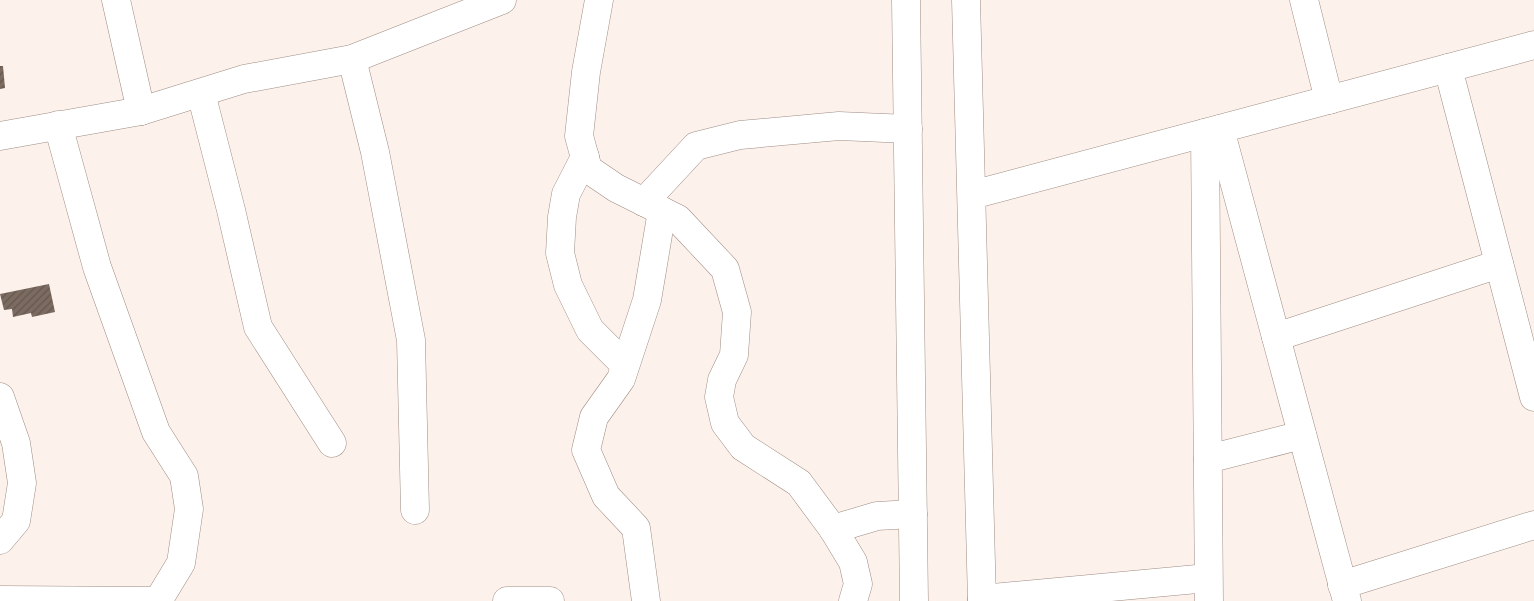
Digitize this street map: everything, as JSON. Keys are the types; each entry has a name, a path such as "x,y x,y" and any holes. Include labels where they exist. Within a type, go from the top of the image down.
{"street":[{"path":"116,0 141,111"},
{"path":"0,136 141,111 244,79 352,59 502,0"},
{"path":"599,0 586,72 579,136 588,169 616,188 678,219 725,269 737,312 734,355 722,380 719,397 725,423 743,447 799,483 833,529 852,562 858,584 853,601"},
{"path":"906,0 914,601"},
{"path":"966,0 982,600 1209,589 1208,459 1212,131"},
{"path":"1304,0 1329,100"},
{"path":"972,195 1534,45"},
{"path":"352,59 375,152 411,340 415,510"},
{"path":"1448,68 1534,397"},
{"path":"201,93 231,210 258,328 332,443"},
{"path":"58,126 97,267 156,432 184,476 189,509 181,563 158,601"},
{"path":"646,601 636,528 606,496 586,450 594,417 621,379 646,300 653,206 696,146 740,135 839,126 908,129"},
{"path":"1212,131 1276,337 1344,593 1534,525"},
{"path":"585,157 566,194 562,217 560,253 568,285 590,330 625,365"},
{"path":"1276,337 1499,264"},
{"path":"0,397 16,443 22,483 16,521 0,540"},
{"path":"1208,459 1302,435"},
{"path":"833,529 877,516 913,514"},
{"path":"0,600 150,601"},
{"path":"507,601 550,601"}],"building":[{"path":"0,66 3,66 5,88 0,89"},
{"path":"49,284 55,312 32,317 31,313 13,317 12,309 4,310 0,294"}]}
